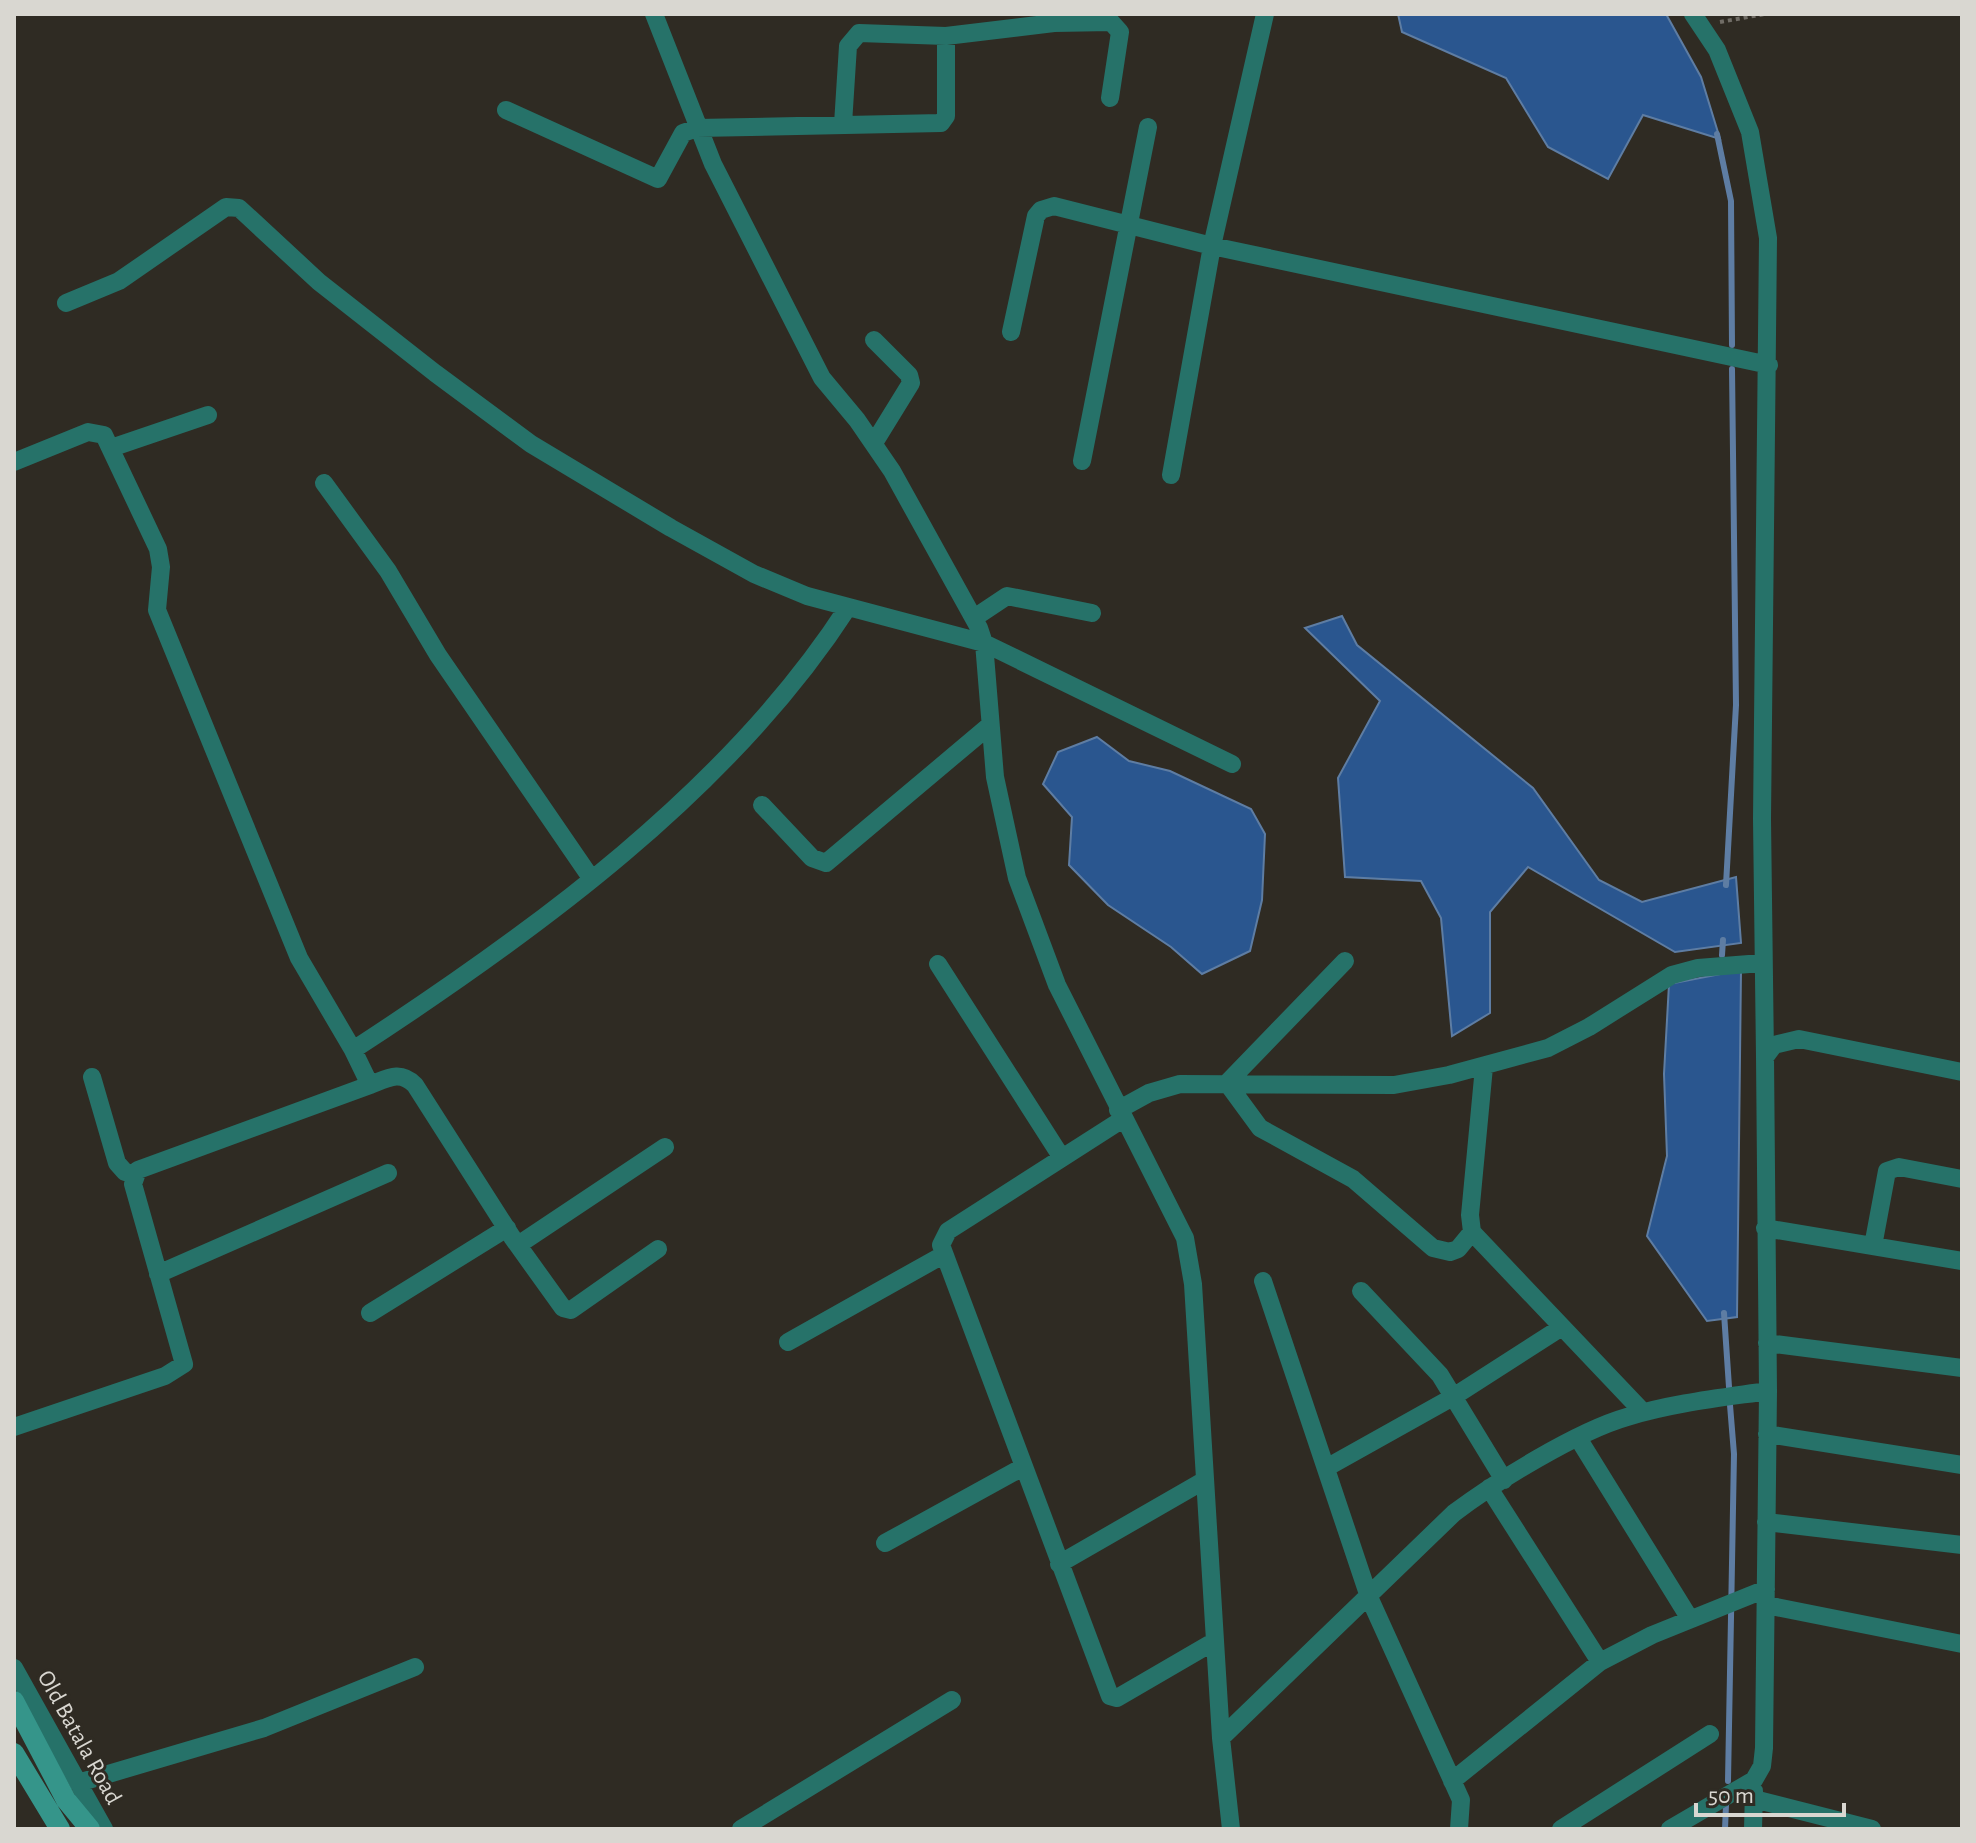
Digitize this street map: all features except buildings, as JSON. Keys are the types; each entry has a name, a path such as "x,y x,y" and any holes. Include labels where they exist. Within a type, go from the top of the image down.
{"main road":[{"path":"14,1701 66,1800 90,1829"},
{"path":"14,1753 60,1829"}],"street":[{"path":"654,14 697,128 822,378 874,443 974,618 984,643 989,726 1002,818 1022,892 1057,985 1177,1220 1190,1260 1221,1738 1231,1829"},
{"path":"914,33 917,14"},
{"path":"1171,475 1212,246 1265,14"},
{"path":"843,124 851,40 859,33 946,36 1001,22 1084,18 1111,22 1120,32 1110,98"},
{"path":"1698,20 1736,93 1750,132 1761,182 1768,238 1762,963 1768,1391 1764,1748 1762,1766 1754,1780 1753,1829"},
{"path":"506,110 655,179 662,178 683,133 697,128 945,121 946,36"},
{"path":"1082,461 1148,127"},
{"path":"1011,332 1041,210 1054,206 1212,246 1769,365"},
{"path":"66,303 119,281 226,207 239,208 319,282 531,444 754,574 807,596 984,643 1232,764"},
{"path":"874,340 909,375 911,383 874,443"},
{"path":"111,448 208,415"},
{"path":"14,462 88,432 104,435 158,549 161,567 157,610 299,958 370,1085"},
{"path":"324,483 388,571 438,655 591,878"},
{"path":"974,618 1007,596 1092,613"},
{"path":"353,1050 482,963 591,878 703,778 787,691 848,607"},
{"path":"762,805 812,858 826,863 989,726"},
{"path":"1227,1083 1345,961"},
{"path":"1215,1641 1117,1698 1110,1696 943,1255 941,1245 948,1231 1062,1158 1164,1087 1227,1083 1394,1085 1484,1067 1548,1048 1589,1027 1672,975 1698,968 1762,963"},
{"path":"938,964 1062,1158"},
{"path":"1765,1057 1774,1045 1799,1039 1962,1072"},
{"path":"1484,1067 1470,1215 1472,1232 1643,1412"},
{"path":"92,1077 117,1163 125,1172 134,1174 396,1075 408,1078 563,1308 571,1310 658,1249"},
{"path":"1227,1083 1252,1118 1269,1135 1353,1179 1433,1248 1450,1252 1458,1249 1472,1232"},
{"path":"518,1245 665,1147"},
{"path":"1873,1246 1887,1171 1899,1167 1962,1179"},
{"path":"158,1274 388,1173"},
{"path":"14,1427 180,1369 184,1356 158,1274 134,1174"},
{"path":"370,1313 507,1228"},
{"path":"1765,1228 1962,1261"},
{"path":"788,1342 943,1255"},
{"path":"1263,1281 1369,1597 1463,1806 1459,1829"},
{"path":"1361,1291 1429,1361 1453,1397 1497,1484 1600,1662"},
{"path":"1326,1468 1453,1397 1562,1327"},
{"path":"1767,1343 1962,1368"},
{"path":"1221,1738 1447,1519 1497,1484 1608,1423 1643,1412 1768,1391"},
{"path":"1767,1434 1962,1465"},
{"path":"1578,1438 1690,1619"},
{"path":"885,1543 1023,1467"},
{"path":"1059,1564 1205,1480"},
{"path":"1766,1522 1962,1545"},
{"path":"1452,1781 1600,1662 1690,1619 1766,1597 1962,1644"},
{"path":"78,1783 264,1728 415,1667"},
{"name":"Old Batala Road","path":"14,1668 104,1829"},
{"path":"741,1829 952,1700"},
{"path":"1561,1829 1710,1734"},
{"path":"1670,1829 1754,1780"},
{"path":"1754,1799 1872,1829"}],"path":[{"path":"1698,20 1765,14"}],"water":[{"path":"1398,14 1666,14 1701,77 1720,139 1643,115 1608,179 1548,147 1506,78 1402,32"},
{"path":"1342,616 1357,645 1533,788 1599,880 1642,902 1736,877 1741,943 1675,952 1528,867 1490,912 1490,1013 1452,1036 1441,918 1421,881 1345,877 1338,778 1380,701 1305,628"},
{"path":"1097,737 1129,761 1170,771 1251,809 1265,834 1262,900 1250,951 1202,974 1171,947 1108,905 1069,865 1072,817 1043,784 1058,752"},
{"path":"1741,970 1737,1317 1707,1321 1647,1236 1667,1156 1664,1074 1669,984"}],"waterway":[{"path":"1717,134 1731,201 1732,345"},
{"path":"1726,885 1736,705 1732,369"},
{"path":"1722,955 1723,940"},
{"path":"1724,1313 1729,1387"},
{"path":"1728,1781 1734,1454 1730,1405"},
{"path":"1725,1829 1726,1805"}]}
